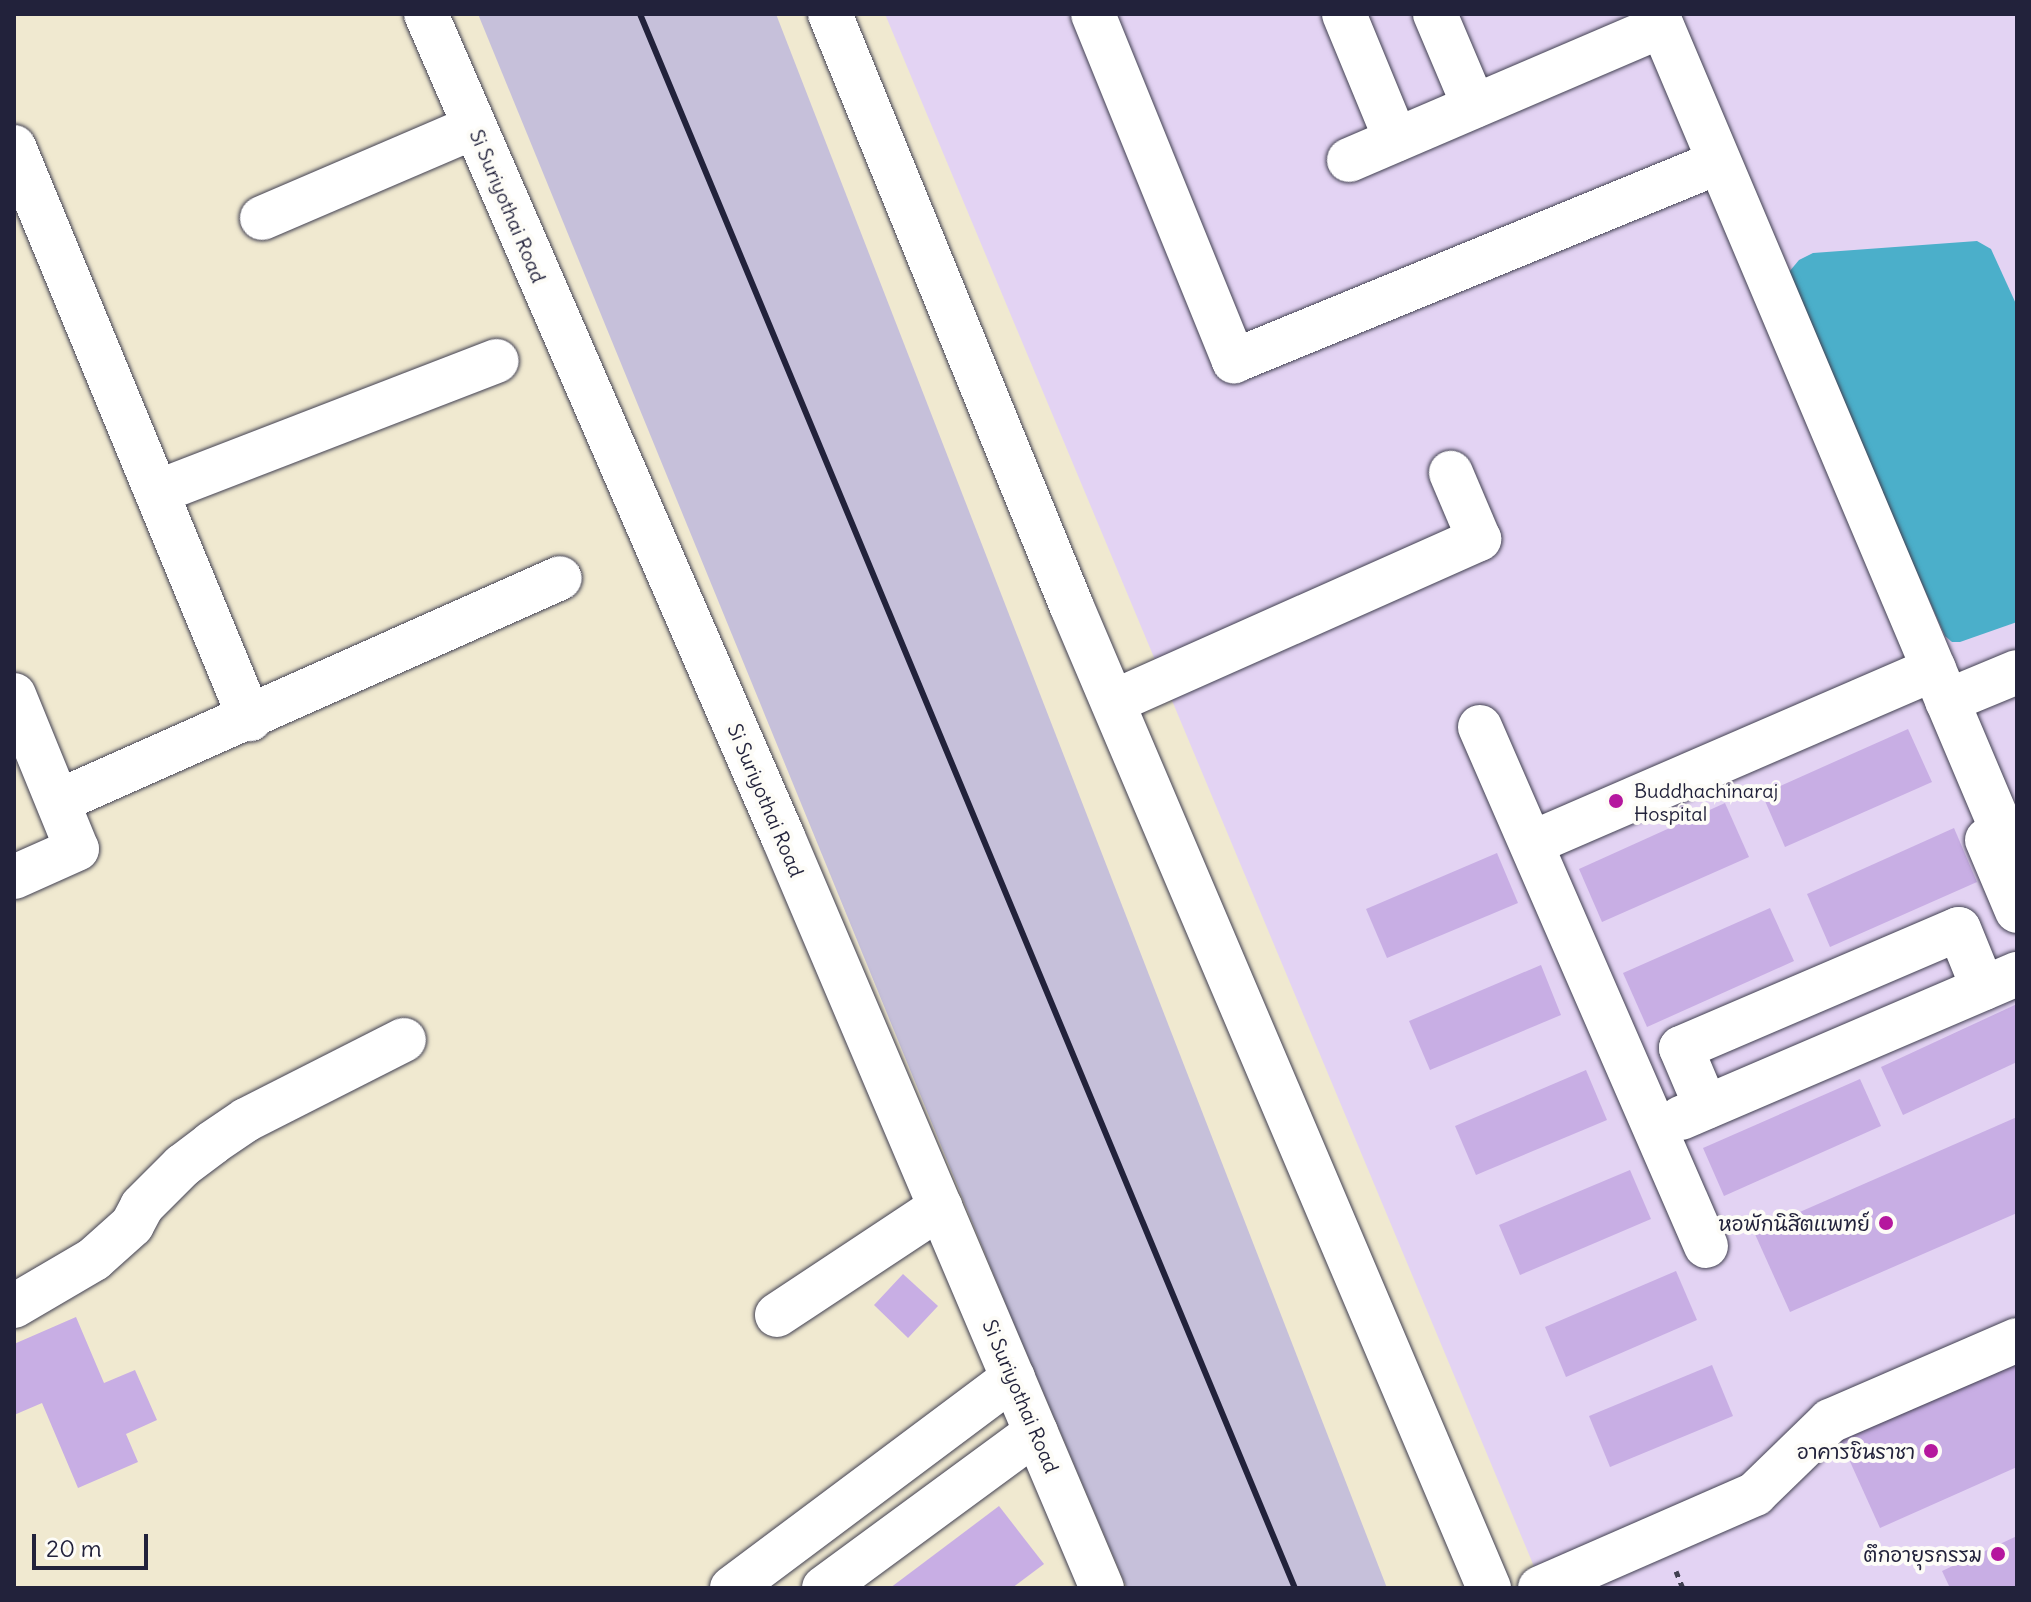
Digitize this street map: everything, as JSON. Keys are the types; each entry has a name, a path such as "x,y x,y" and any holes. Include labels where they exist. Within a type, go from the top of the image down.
{"street":[{"name":"Si Suriyothai Road","path":"426,14 1102,1588"},
{"path":"830,14 1113,702 1489,1588"},
{"path":"1093,14 1234,361 1719,162"},
{"path":"1344,14 1396,140"},
{"path":"1435,14 1474,106"},
{"path":"1349,160 1659,20 2017,866"},
{"path":"262,218 474,127"},
{"path":"14,147 250,719"},
{"path":"157,492 497,361"},
{"path":"1113,702 1479,539 1451,473"},
{"path":"59,801 250,719 560,578"},
{"path":"1532,843 1941,685 2017,672"},
{"path":"1941,685 1939,728 2017,911"},
{"path":"14,695 77,849 14,877"},
{"path":"1480,727 1706,1246"},
{"path":"1655,1129 2000,981 1959,929 1695,1042 1681,1048 1706,1107"},
{"path":"14,1306 94,1259 132,1225 142,1206 182,1166 212,1143 246,1120 404,1040"},
{"path":"777,1315 940,1207"},
{"path":"1565,1583 1755,1494 1830,1421 2017,1340"},
{"path":"752,1582 915,1448 1013,1378"},
{"path":"824,1588 1036,1432"},
{"path":"915,1448 947,1498"}],"shaded area":[{"path":"478,14 776,14 1387,1588 1127,1588 1010,1314"},
{"name":"Buddhachinaraj Hospital","path":"885,14 2017,14 2017,1588 1543,1588"}],"water":[{"path":"1977,241 1991,249 2017,306 2017,622 1952,642 1945,636 1790,285 1789,272 1799,260 1813,253"}],"building":[{"path":"1908,729 1932,782 1785,847 1762,794"},
{"path":"1725,803 1749,857 1602,922 1579,869"},
{"path":"1954,828 1977,882 1830,947 1807,894"},
{"path":"1497,853 1518,903 1387,958 1366,909"},
{"path":"1770,908 1794,961 1647,1027 1623,973"},
{"path":"1541,965 1561,1015 1430,1070 1409,1021"},
{"path":"2017,1004 2017,1062 1903,1115 1881,1067"},
{"path":"1586,1070 1607,1120 1476,1175 1455,1126"},
{"path":"1860,1079 1881,1126 1724,1196 1703,1148"},
{"name":"หอพักนิสิตแพทย์","path":"2017,1117 2017,1213 1790,1312 1754,1232"},
{"path":"1630,1170 1651,1219 1520,1275 1499,1225"},
{"path":"1676,1271 1697,1320 1566,1377 1545,1327"},
{"path":"903,1274 938,1306 908,1338 874,1305"},
{"path":"76,1317 104,1383 135,1370 157,1420 126,1434 138,1462 78,1488 42,1403 14,1415 14,1344"},
{"name":"อาคารชินราชา","path":"2017,1356 2017,1467 1880,1528 1838,1435"},
{"path":"1712,1365 1733,1416 1610,1467 1589,1416"},
{"path":"999,1506 1044,1564 1012,1588 890,1588"},
{"name":"ตึกอายุรกรรม","path":"2017,1536 2017,1588 1950,1588 1942,1571"}],"railway":[{"path":"640,14 1295,1588"}],"place":[{"name":"Buddhachinaraj Hospital","path":"1616,801"},
{"name":"หอพักนิสิตแพทย์","path":"1886,1223"},
{"name":"อาคารชินราชา","path":"1931,1451"},
{"name":"ตึกอายุรกรรม","path":"1998,1554"}]}
